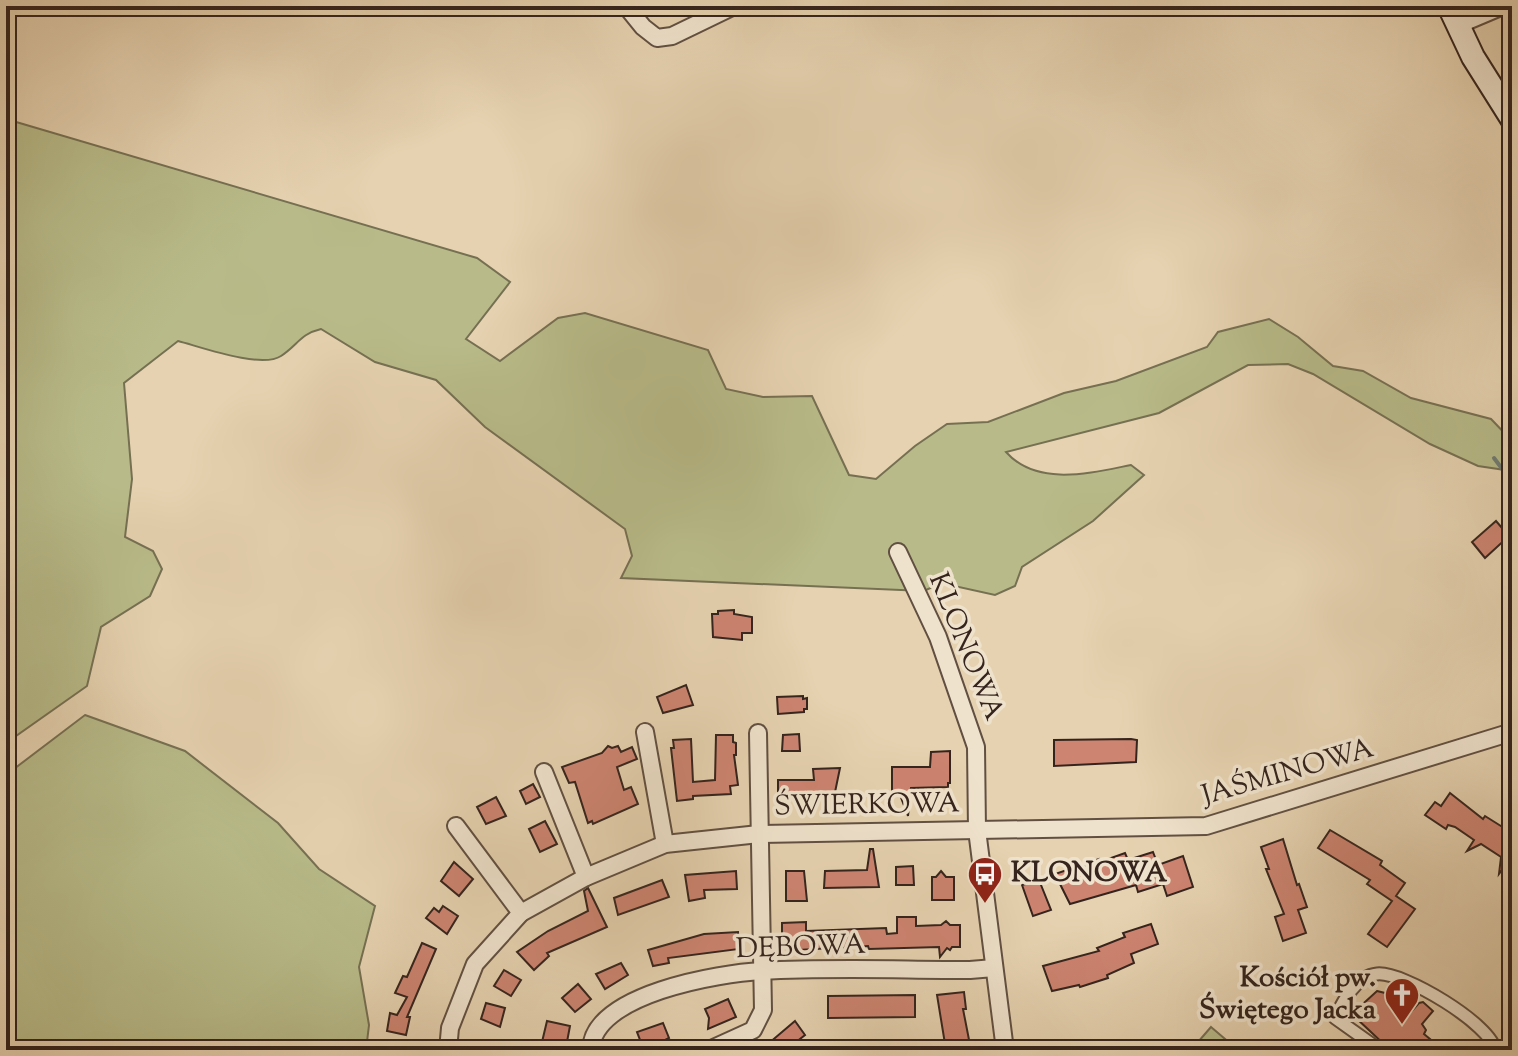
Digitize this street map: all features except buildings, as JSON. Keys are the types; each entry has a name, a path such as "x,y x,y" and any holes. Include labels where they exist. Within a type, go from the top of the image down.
{"main road":[{"path":"1453,16 1488,83 1512,119"}],"street":[{"path":"626,6 643,27 657,38 672,36 734,6"},
{"path":"1453,16 1503,6"},
{"name":"KLONOWA","path":"898,552 938,637 976,747 977,830 1005,1050"},
{"path":"645,732 665,844"},
{"name":"JAŚMINOWA","path":"977,830 1206,826 1512,732"},
{"name":"ŚWIERKOWA","path":"709,1050 753,1030 763,1010 758,733"},
{"path":"544,772 586,877"},
{"path":"456,826 521,913"},
{"name":"ŚWIERKOWA","path":"448,1050 450,1028 475,964 521,913 586,877 665,844 759,834 977,830"},
{"name":"DĘBOWA","path":"591,1050 597,1028 629,1003 683,985 761,971 994,968"},
{"path":"1380,1050 1335,1018 1357,984 1367,976 1377,974 1391,975 1429,992 1482,1031 1494,1042 1495,1050"}],"green space":[{"path":"6,119 477,258 510,282 466,339 500,361 558,318 585,313 708,350 726,389 763,397 812,396 849,475 876,479 947,424 988,422 1064,393 1116,381 1207,347 1218,332 1269,319 1298,337 1333,366 1363,371 1411,398 1491,419 1512,441 1512,471 1478,466 1430,444 1313,374 1288,364 1248,365 1159,413 1006,452 1019,463 1048,474 1082,474 1131,465 1144,475 1093,521 1022,567 1015,586 995,595 941,583 924,591 621,578 632,556 625,529 485,427 436,380 375,362 321,329 308,334 281,356 272,359 246,359 178,341 124,383 132,479 125,537 153,551 162,569 150,596 101,627 87,686 6,743"},
{"path":"85,715 185,751 278,823 319,869 375,906 359,967 369,1025 366,1050 6,1050 6,775"},
{"path":"1211,1027 1238,1050 1191,1050"}],"waterway":[{"path":"1494,458 1512,482"}],"place":[{"name":"KLONOWA","path":"985,905"},
{"name":"Kościół pw. Świętego Jacka","path":"1402,1026"}]}
